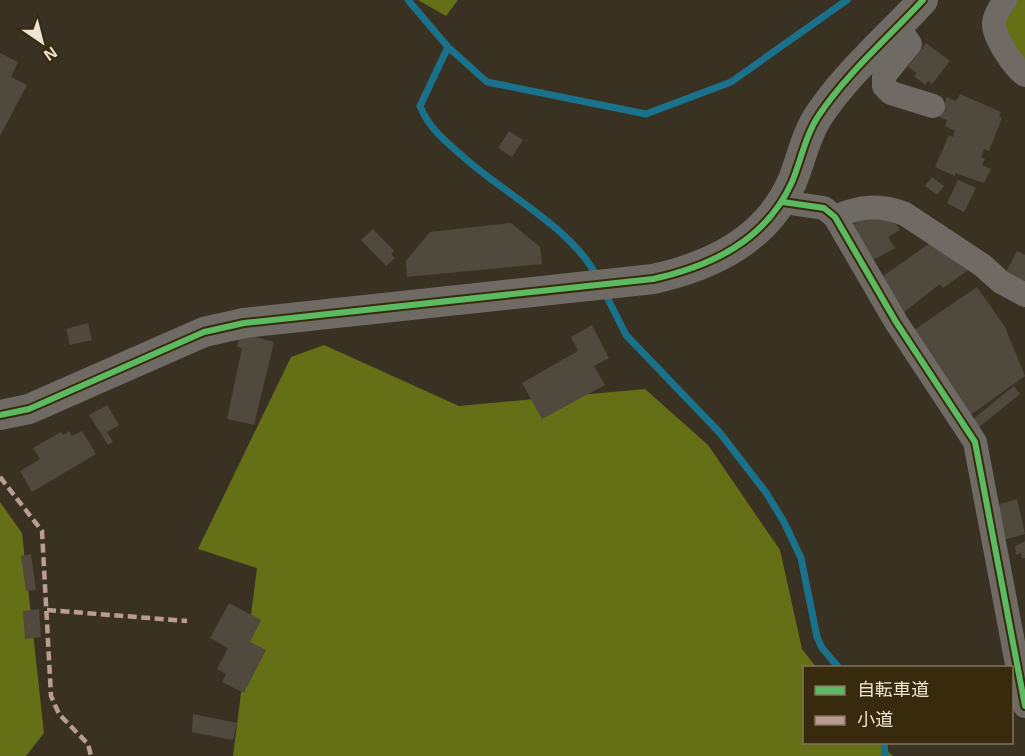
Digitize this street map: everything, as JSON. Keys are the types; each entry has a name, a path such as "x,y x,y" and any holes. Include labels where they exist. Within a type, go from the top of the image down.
{"street":[{"path":"0,415 29,409 204,332 244,323 590,287 685,272 723,256 765,224 783,202 818,116 923,0"},
{"path":"1005,0 994,21 995,30 1015,69 1025,75"},
{"path":"898,27 910,44 884,76 884,86 891,93 933,106"},
{"path":"783,202 824,208 835,217 896,322 975,442 1025,706"},
{"path":"835,217 865,207 892,209 905,214 982,265 1001,282 1025,295"}],"green space":[{"path":"418,0 458,0 446,16"},
{"path":"1008,0 1025,0 1025,77 999,10"},
{"path":"324,345 459,406 645,389 708,445 780,550 802,649 815,666 803,666 803,744 880,744 893,756 233,756 257,568 198,549 291,357"},
{"path":"0,502 22,533 44,733 26,756 0,756"}],"building":[{"path":"926,43 950,61 932,84 928,81 925,85 914,76 917,73 908,67"},
{"path":"0,53 18,62 11,77 27,85 0,136"},
{"path":"960,94 1001,112 999,116 1002,118 989,151 984,149 981,157 985,159 982,165 991,169 984,183 955,173 955,176 935,167 949,135 953,137 955,131 945,126 947,120 939,117 947,97 956,101"},
{"path":"509,131 523,140 512,157 498,148"},
{"path":"932,177 944,186 937,195 925,186"},
{"path":"958,180 976,188 964,212 947,203"},
{"path":"872,214 884,216 896,224 900,230 888,237 895,248 869,262 850,226"},
{"path":"511,223 540,247 542,264 407,277 406,261 430,232"},
{"path":"373,229 394,251 391,254 395,258 386,266 361,240"},
{"path":"933,241 971,268 943,288 940,284 904,312 879,279"},
{"path":"1017,251 1025,255 1025,281 1006,272"},
{"path":"977,287 1005,327 1025,376 969,416 911,332"},
{"path":"88,323 92,340 70,345 66,329"},
{"path":"592,325 609,358 594,366 605,385 542,419 522,383 578,351 571,337"},
{"path":"245,334 274,342 254,425 227,419 242,348 237,347 240,335"},
{"path":"1014,386 1020,394 978,428 972,420"},
{"path":"107,405 119,425 107,432 113,442 108,445 89,415"},
{"path":"69,431 72,436 82,431 96,454 32,492 20,471 40,459 33,448 61,432 63,435"},
{"path":"1017,499 1025,534 1003,540 994,506"},
{"path":"1025,541 1025,558 1022,558 1021,553 1016,555 1015,546"},
{"path":"31,554 36,590 26,591 21,556"},
{"path":"229,603 261,620 250,642 266,650 244,693 222,682 226,674 217,669 228,648 210,638"},
{"path":"39,609 41,637 25,639 23,611"},
{"path":"193,714 237,723 233,740 192,732"}],"waterway":[{"path":"408,0 448,47 487,82 646,114 731,82 847,0"},
{"path":"448,47 420,106 428,121 442,138 477,168 555,227 587,261 598,279"},
{"path":"604,291 626,335 720,433 767,494 784,522 801,558 817,637 822,648 837,666"},
{"path":"884,744 885,756"}],"marked path":[{"path":"0,477 42,531 51,696 59,714 88,744 91,756"},
{"path":"47,610 187,621"}],"cycle path":[{"path":"0,415 29,409 204,332 244,323 653,279 696,267 735,247 768,220 792,182 814,122 855,70 923,0"},
{"path":"783,202 824,208 835,217 896,322 975,442 1025,706"}]}
